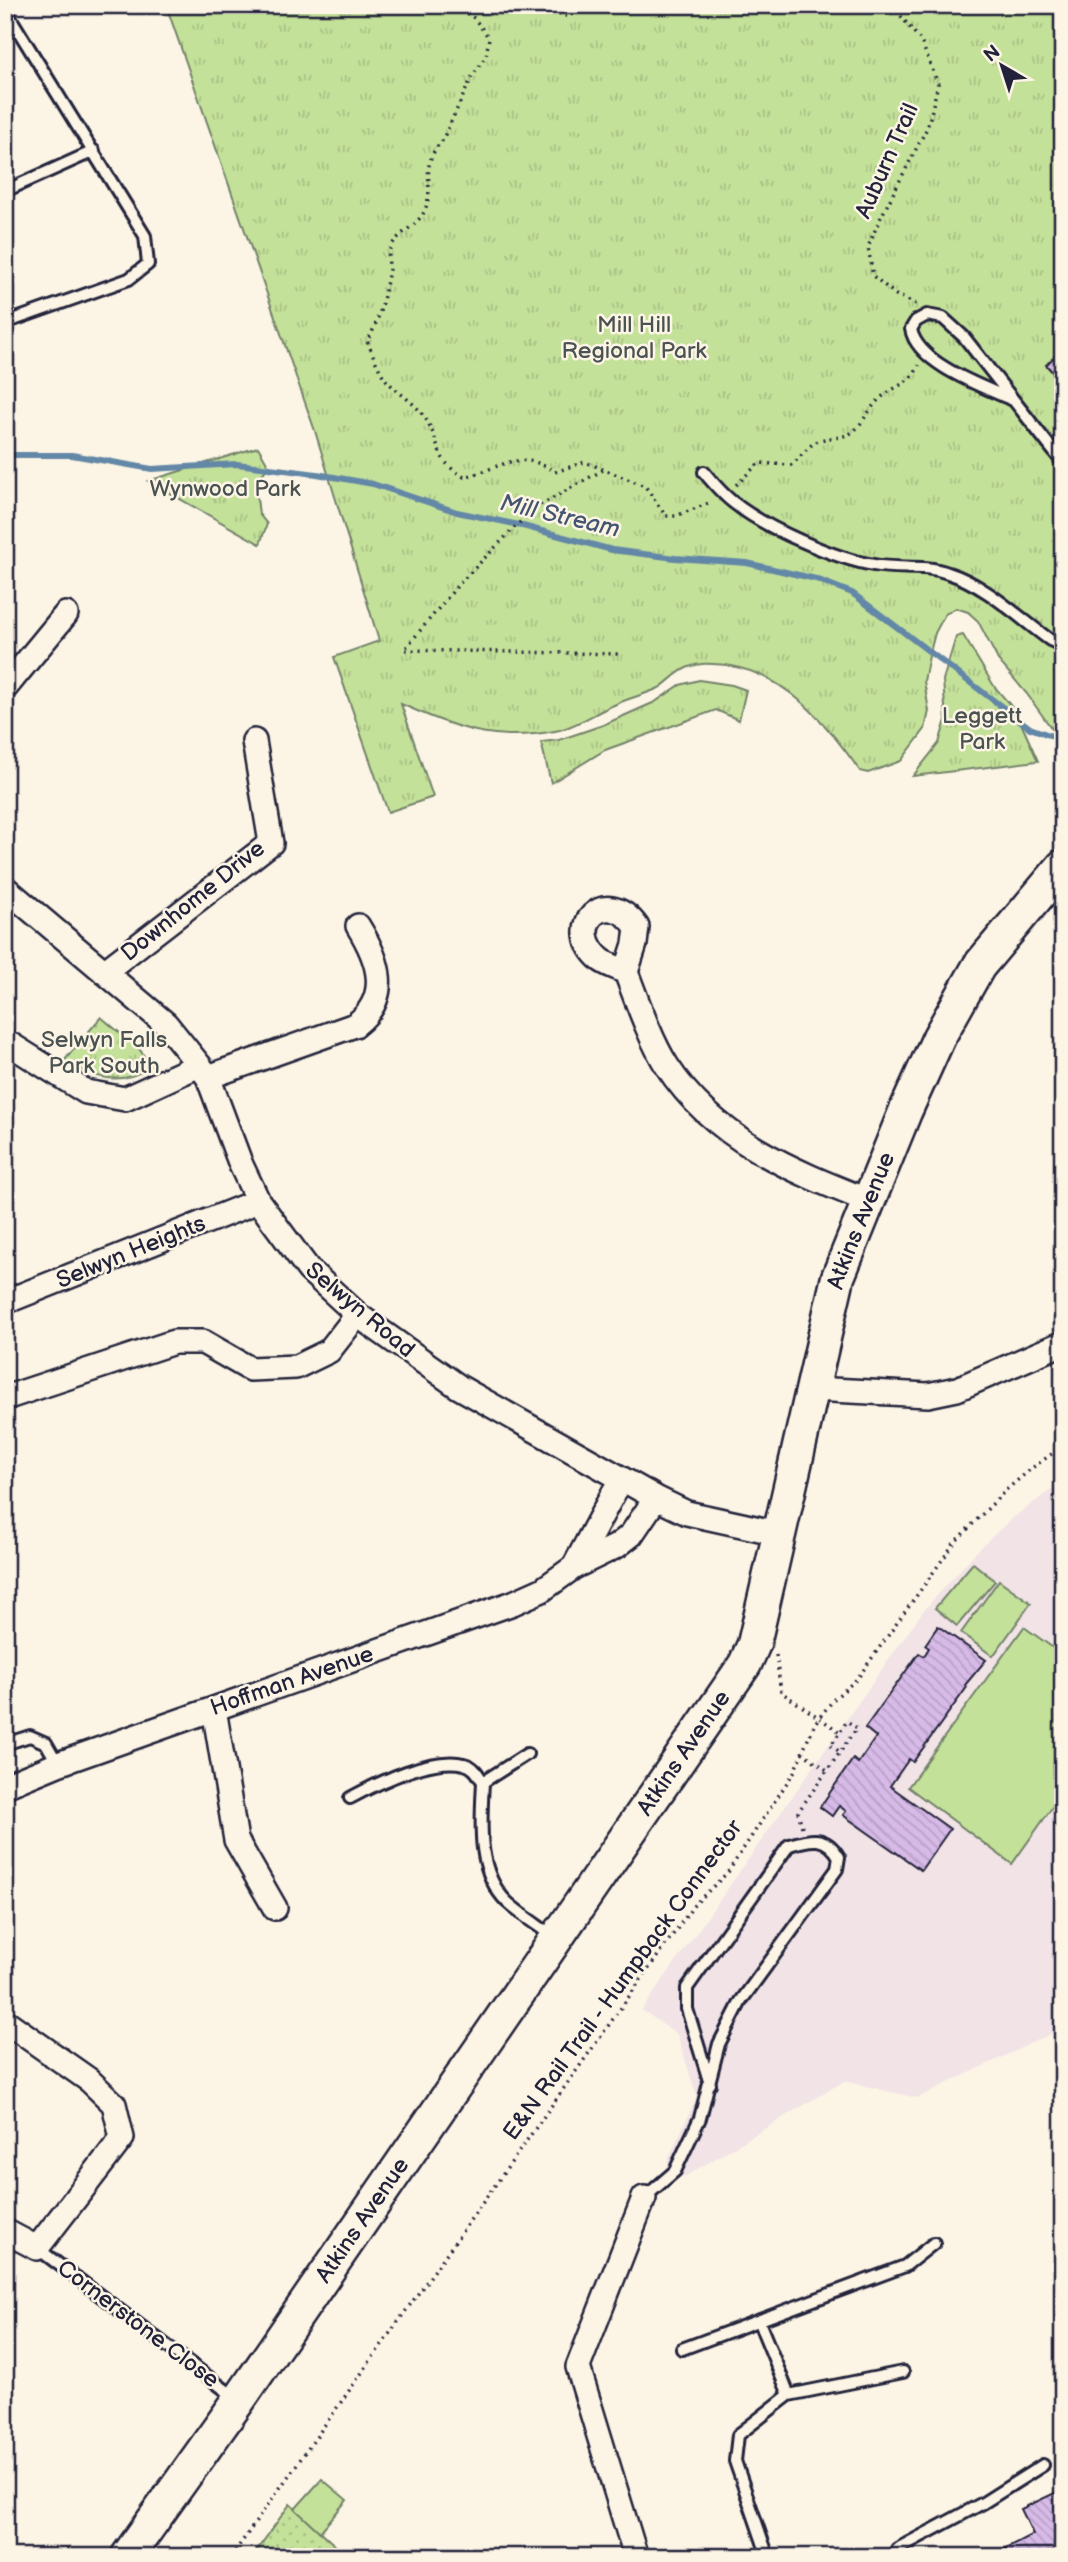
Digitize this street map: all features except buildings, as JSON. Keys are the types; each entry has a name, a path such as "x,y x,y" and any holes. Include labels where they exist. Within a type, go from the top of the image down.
{"street":[{"path":"5,688 66,614"},
{"name":"Downhome Drive","path":"104,972 271,843 254,741"},
{"name":"Atkins Avenue","path":"127,2557 239,2400 745,1664 754,1644 838,1277 939,1037 979,966 1063,866"},
{"name":"Selwyn Road","path":"5,888 166,1024 204,1071 258,1201 309,1270 359,1315 459,1387 656,1498 687,1513 778,1534"},
{"path":"5,1041 86,1091 125,1099 204,1071 355,1026 368,1016 376,1002 378,985 377,965 358,926"},
{"path":"626,972 666,1065 695,1101 729,1133 771,1160 869,1201"},
{"name":"Selwyn Heights","path":"5,1303 258,1201"},
{"path":"5,1398 174,1342 203,1342 250,1369 296,1367 329,1350 359,1315"},
{"path":"812,1389 928,1395 957,1390 1063,1343"},
{"name":"Hoffman Avenue","path":"574,1567 621,1479"},
{"name":"Hoffman Avenue","path":"5,1786 58,1764 513,1604 541,1590 574,1567 617,1546 631,1535 656,1498"},
{"path":"214,1709 236,1840 275,1908"},
{"name":"Cornerstone Close","path":"5,2021 89,2080 114,2104 122,2138 37,2248 5,2231"},
{"path":"636,2557 578,2367 644,2198"}],"lane":[{"path":"5,9 145,236 148,264 129,279 5,323"},
{"path":"5,191 94,151"},
{"path":"1013,400 947,370 929,356 913,340 911,330 916,321 927,315 943,318 964,337 1063,463"},
{"path":"704,472 736,505 842,558 877,566 917,566 945,571 968,580 1050,640 1063,646"},
{"path":"5,1744 30,1735 46,1743 58,1764"},
{"path":"483,1782 527,1754"},
{"path":"350,1798 384,1780 443,1764 464,1764 475,1769 483,1782 481,1826 484,1855 491,1879 506,1901 557,1940"},
{"path":"644,2198 675,2171 700,2118 710,2084 719,2044 740,2001 837,1869 839,1857 832,1846 821,1840 806,1839 789,1845 688,1988 687,2009 710,2084"},
{"path":"681,2349 905,2266 934,2243"},
{"name":"Cornerstone Close","path":"37,2248 239,2400"},
{"path":"759,2322 789,2395"},
{"path":"768,2557 735,2461 737,2435 789,2395 902,2372"},
{"path":"900,2557 897,2549 984,2502 1043,2465"}],"path":[{"path":"455,5 474,18 489,38 486,56 472,77 442,141 430,159 427,168 430,185 424,213 397,239 389,252 389,267 377,327 367,341 386,379 422,414 448,468 464,477 510,461 527,459 541,463 555,472 585,463 645,486 666,516 676,516 701,507 724,494 760,463 791,465 804,455 813,443 827,438 841,438 855,430 868,410 915,374 920,363 929,356"},
{"path":"538,5 568,17 585,5"},
{"name":"Auburn Trail","path":"892,5 921,41 938,83 928,125 868,247 873,276 896,295 926,309 927,315"},
{"path":"603,470 533,509 458,585 404,650 622,654"},
{"name":"E&N Rail Trail - Humpback Connector","path":"231,2557 680,1923 704,1893 728,1872 794,1772 810,1732 825,1709 857,1679 956,1542 1005,1491 1063,1446"},
{"path":"776,1655 781,1692 840,1732"},
{"path":"806,1839 798,1812 857,1728 847,1721 831,1745 840,1752"},
{"path":"802,1752 827,1770"}],"shaded area":[{"path":"1063,1481 1063,2028 917,2098 844,2081 684,2177 667,2162 697,2097 677,2034 642,2010 923,1611 976,1552 1010,1520"}],"green space":[{"name":"Mill Hill Regional Park","path":"166,5 1063,5 1063,730 1055,724 1052,729 998,660 978,621 968,612 956,608 945,614 935,633 929,656 924,681 929,711 925,729 901,761 868,773 860,771 819,719 787,690 748,670 703,664 685,669 659,688 570,726 533,734 476,731 401,704 433,797 388,812 334,657 379,641 315,431"},
{"name":"Wynwood Park","path":"258,447 269,466 255,483 259,514 267,524 260,544 148,481"},
{"name":"Leggett Park","path":"963,635 994,686 1016,712 1038,761 913,776 939,743 946,720 943,680 956,637"},
{"path":"699,680 746,690 739,720 716,710 605,750 551,783 541,742 559,740 603,725 655,702 680,685"},
{"name":"Selwyn Falls Park South","path":"101,1017 140,1050 151,1066 140,1073 118,1079 97,1076 64,1061"},
{"path":"973,1563 995,1581 957,1626 935,1608"},
{"path":"999,1580 1031,1603 993,1656 961,1633"},
{"path":"1024,1627 1063,1655 1063,1792 1012,1864 908,1787"},
{"path":"322,2479 347,2500 320,2532 295,2509"},
{"path":"290,2504 341,2551 338,2557 252,2557"}],"waterway":[{"name":"Mill Stream","path":"5,455 72,455 152,469 237,464 317,474 373,484 457,512 519,525 612,550 747,563 816,579 852,593 1030,728 1063,740"}]}
